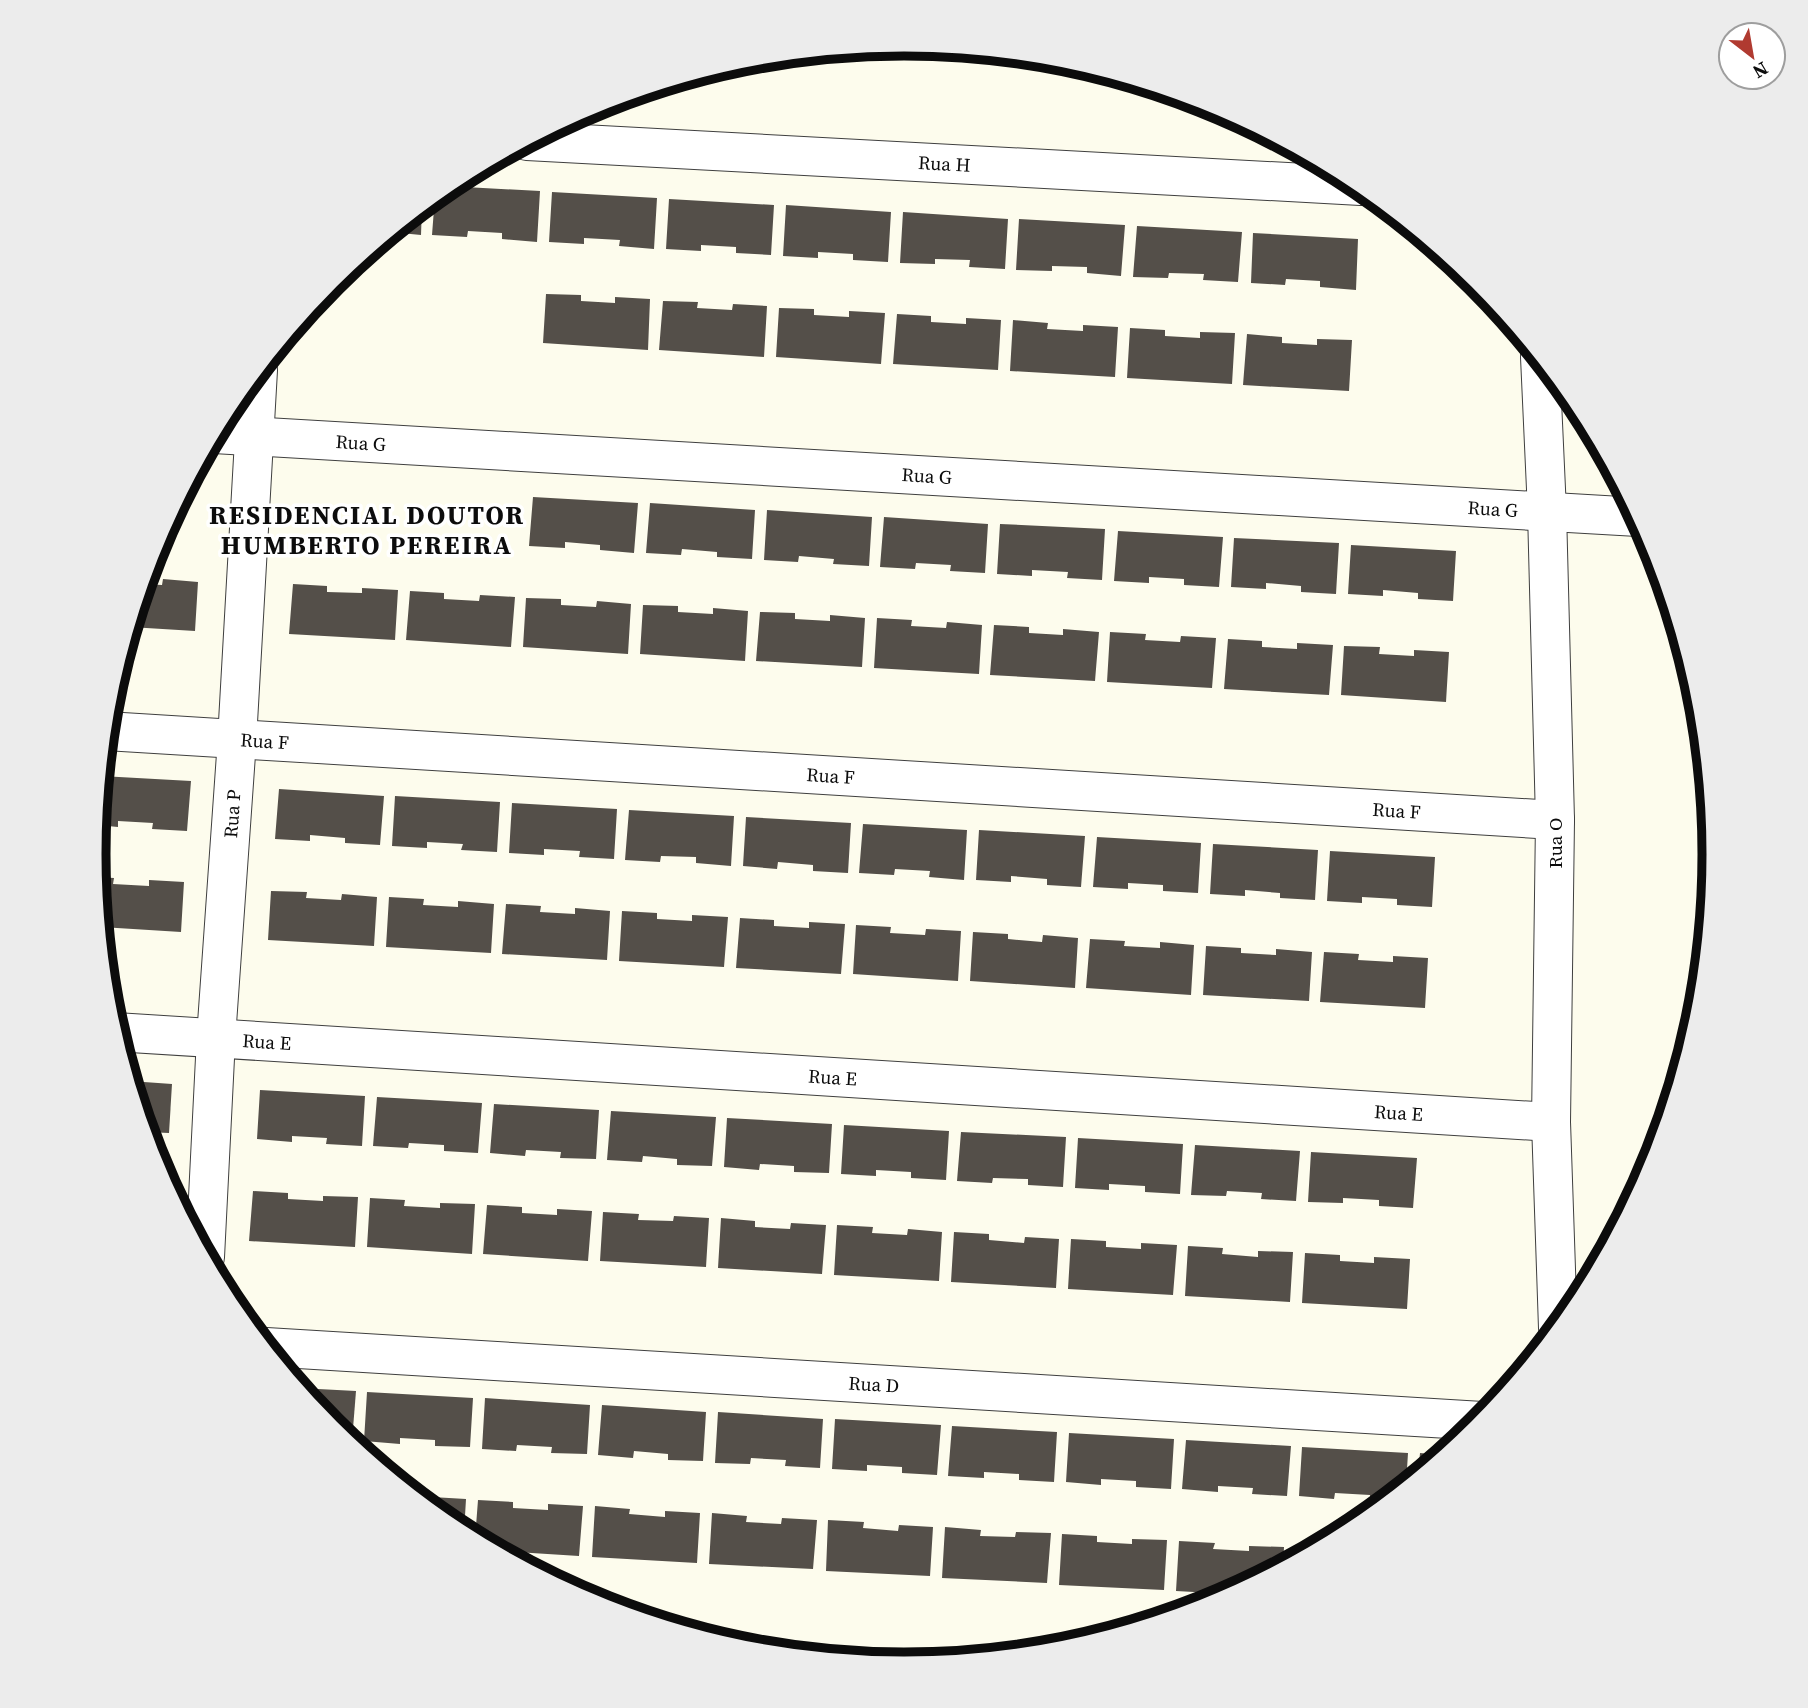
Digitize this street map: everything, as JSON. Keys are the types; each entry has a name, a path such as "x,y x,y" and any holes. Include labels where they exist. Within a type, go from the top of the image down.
{"street":[{"name":"Rua H","path":"544,142 1338,185"},
{"name":"Rua O","path":"1541,373 1555,820 1551,1122 1557,1312"},
{"name":"Rua P","path":"206,1240 257,387"},
{"name":"Rua G","path":"225,435 1627,516"},
{"name":"Rua F","path":"116,732 1555,820"},
{"name":"Rua E","path":"126,1033 1551,1122"},
{"name":"Rua D","path":"278,1349 1466,1420"}],"building":[{"path":"466,187 540,191 537,242 502,239 502,233 468,231 467,237 432,235 434,209"},
{"path":"552,192 657,198 654,249 619,246 620,240 584,238 584,244 549,242"},
{"path":"669,199 774,205 771,255 736,253 736,247 701,245 701,251 666,249"},
{"path":"786,205 891,212 888,262 853,260 853,254 818,252 818,258 783,256"},
{"path":"903,212 1008,219 1005,269 969,267 970,260 935,259 935,264 900,263"},
{"path":"422,218 421,235 403,233"},
{"path":"1019,219 1125,225 1121,276 1087,273 1087,267 1052,266 1052,271 1016,270"},
{"path":"1137,226 1242,232 1238,282 1203,280 1204,274 1169,273 1168,278 1133,277"},
{"path":"1253,233 1358,239 1356,290 1320,287 1320,281 1286,279 1285,285 1251,283"},
{"path":"546,294 581,295 581,301 615,303 615,297 650,299 648,350 543,343"},
{"path":"663,301 698,302 697,308 732,310 733,304 767,306 764,357 659,350"},
{"path":"779,308 814,309 814,315 849,317 849,311 885,313 881,364 776,357"},
{"path":"897,314 931,316 931,322 966,324 966,318 1001,320 998,370 893,364"},
{"path":"1013,320 1048,323 1047,329 1083,331 1083,325 1118,327 1115,377 1010,371"},
{"path":"1130,328 1165,330 1165,336 1200,338 1200,332 1235,333 1232,384 1127,378"},
{"path":"1247,334 1282,337 1282,343 1317,345 1317,339 1352,340 1349,391 1243,385"},
{"path":"533,497 638,503 634,553 600,550 600,545 565,542 565,548 529,546"},
{"path":"650,503 755,510 752,559 717,557 717,552 682,549 681,555 646,553"},
{"path":"767,510 872,517 869,566 833,564 834,559 799,556 798,562 764,560"},
{"path":"884,517 988,524 985,573 950,571 951,565 916,563 915,569 880,567"},
{"path":"1000,524 1105,529 1102,580 1067,578 1068,572 1032,570 1032,576 997,574"},
{"path":"1118,531 1223,537 1219,587 1184,585 1184,579 1149,577 1149,583 1114,581"},
{"path":"1234,538 1339,543 1336,594 1301,592 1301,586 1266,583 1266,589 1231,587"},
{"path":"1351,545 1456,551 1453,601 1418,599 1418,593 1383,590 1383,596 1348,594"},
{"path":"163,579 198,582 195,631 139,628 153,585 162,585"},
{"path":"293,584 327,586 327,592 362,593 362,588 398,590 395,640 289,634"},
{"path":"410,591 444,593 444,599 479,601 480,595 515,597 511,647 406,640"},
{"path":"526,598 561,599 561,605 596,607 597,601 631,604 628,654 523,647"},
{"path":"643,605 678,606 678,612 713,614 713,608 748,611 745,661 640,654"},
{"path":"760,612 795,613 795,619 830,621 830,615 865,618 862,667 756,661"},
{"path":"877,618 912,620 911,626 946,628 947,622 982,625 979,674 874,668"},
{"path":"994,625 1029,627 1029,633 1063,635 1063,629 1099,632 1095,681 990,675"},
{"path":"1110,632 1146,634 1145,640 1180,642 1181,636 1216,638 1212,688 1107,682"},
{"path":"1228,639 1262,641 1262,647 1297,649 1297,643 1333,645 1329,695 1224,689"},
{"path":"1344,646 1380,647 1379,654 1414,656 1414,650 1449,652 1446,702 1341,695"},
{"path":"110,777 191,781 187,831 152,829 153,823 118,821 118,827 107,826"},
{"path":"279,789 384,796 380,845 345,843 345,838 310,835 310,841 275,839"},
{"path":"395,796 500,802 497,852 461,850 463,844 427,842 427,848 392,846"},
{"path":"512,803 617,809 614,859 579,857 580,851 544,849 544,855 509,853"},
{"path":"629,810 734,816 731,866 696,863 696,857 661,856 660,862 625,860"},
{"path":"746,817 851,823 848,873 813,871 813,865 778,862 777,869 743,866"},
{"path":"863,824 967,830 964,880 929,877 930,871 895,869 894,875 859,873"},
{"path":"979,830 1085,836 1081,887 1047,885 1047,879 1011,876 1011,882 976,880"},
{"path":"1097,837 1201,843 1198,893 1163,891 1163,885 1128,883 1128,889 1093,887"},
{"path":"1213,844 1318,850 1315,900 1280,898 1280,893 1245,890 1245,896 1210,894"},
{"path":"1330,851 1435,857 1432,907 1397,905 1397,899 1362,897 1362,903 1327,901"},
{"path":"107,878 114,878 113,884 149,886 149,880 184,882 181,932 110,928"},
{"path":"271,891 307,892 306,898 341,900 342,894 377,897 374,946 268,940"},
{"path":"389,897 424,899 423,905 458,907 458,901 494,904 491,953 386,947"},
{"path":"506,904 541,906 540,912 575,914 575,908 610,911 607,960 502,954"},
{"path":"622,911 657,913 657,919 692,921 692,915 728,917 724,967 619,961"},
{"path":"740,918 774,920 774,926 809,928 809,922 845,924 841,974 736,968"},
{"path":"856,925 891,927 890,933 925,935 926,929 961,931 958,981 853,974"},
{"path":"973,932 1008,934 1008,939 1042,942 1043,935 1078,938 1075,988 970,981"},
{"path":"1090,939 1125,941 1124,946 1160,948 1160,942 1194,945 1191,995 1086,988"},
{"path":"1206,946 1241,948 1241,953 1276,955 1276,949 1312,952 1309,1001 1203,995"},
{"path":"1324,952 1359,954 1358,960 1393,962 1393,956 1428,958 1425,1008 1320,1002"},
{"path":"139,1082 172,1084 169,1133 156,1132"},
{"path":"260,1090 365,1096 362,1146 326,1144 327,1138 292,1136 292,1142 257,1139"},
{"path":"377,1097 482,1103 478,1153 444,1151 444,1145 409,1143 408,1148 373,1146"},
{"path":"494,1104 599,1110 596,1159 560,1158 561,1152 526,1150 525,1156 490,1153"},
{"path":"611,1111 716,1117 712,1166 677,1165 677,1159 643,1156 642,1162 607,1160"},
{"path":"727,1118 832,1124 829,1173 794,1172 794,1166 760,1164 759,1170 724,1167"},
{"path":"844,1125 949,1131 946,1180 911,1178 911,1172 876,1170 876,1176 841,1174"},
{"path":"961,1132 1066,1137 1063,1187 1028,1185 1028,1179 993,1178 992,1183 957,1181"},
{"path":"1078,1138 1183,1144 1180,1194 1145,1192 1145,1186 1109,1184 1109,1190 1075,1188"},
{"path":"1195,1145 1300,1151 1296,1201 1261,1199 1262,1193 1227,1191 1226,1196 1191,1195"},
{"path":"1311,1152 1417,1158 1413,1208 1379,1206 1379,1200 1343,1198 1343,1203 1308,1202"},
{"path":"253,1191 288,1193 288,1199 323,1201 323,1196 358,1197 355,1247 249,1241"},
{"path":"370,1198 405,1200 404,1206 440,1208 440,1203 475,1204 472,1254 367,1247"},
{"path":"487,1205 522,1207 522,1213 557,1215 557,1209 592,1211 588,1261 483,1254"},
{"path":"603,1212 639,1214 638,1220 673,1221 674,1216 709,1218 706,1267 600,1261"},
{"path":"721,1218 755,1221 755,1227 790,1229 791,1223 826,1225 822,1274 718,1268"},
{"path":"837,1225 873,1227 872,1233 907,1235 908,1229 942,1232 939,1281 834,1275"},
{"path":"954,1232 989,1234 989,1240 1024,1243 1025,1237 1059,1239 1056,1288 951,1282"},
{"path":"1071,1239 1106,1241 1106,1247 1141,1249 1141,1243 1177,1245 1173,1295 1068,1289"},
{"path":"1188,1246 1223,1248 1222,1254 1258,1257 1258,1251 1293,1252 1290,1302 1185,1296"},
{"path":"1305,1253 1340,1255 1340,1261 1374,1263 1374,1257 1410,1259 1407,1309 1302,1303"},
{"path":"312,1389 356,1391 353,1430"},
{"path":"367,1392 473,1398 470,1447 435,1446 435,1440 400,1438 400,1444 364,1441"},
{"path":"485,1398 590,1405 587,1454 551,1453 552,1447 517,1445 516,1451 482,1449"},
{"path":"602,1405 706,1412 703,1461 668,1460 668,1454 634,1451 633,1458 598,1455"},
{"path":"718,1412 823,1419 820,1468 785,1466 786,1460 751,1458 750,1464 715,1463"},
{"path":"835,1419 941,1425 937,1475 902,1473 902,1467 867,1465 867,1471 832,1469"},
{"path":"952,1426 1057,1432 1054,1482 1019,1480 1019,1474 984,1472 984,1478 948,1476"},
{"path":"1069,1433 1174,1439 1171,1489 1136,1487 1136,1481 1101,1479 1101,1485 1066,1482"},
{"path":"1186,1440 1291,1446 1287,1496 1252,1494 1253,1488 1218,1486 1218,1492 1182,1489"},
{"path":"1302,1447 1408,1453 1407,1473 1371,1501 1370,1495 1335,1493 1334,1499 1299,1496"},
{"path":"1420,1453 1430,1454 1430,1454 1419,1463"},
{"path":"432,1497 466,1499 465,1520 461,1518"},
{"path":"478,1500 513,1502 513,1508 548,1510 548,1504 583,1506 579,1556 518,1552 476,1527"},
{"path":"595,1506 630,1509 629,1514 665,1517 665,1511 700,1513 697,1563 592,1557"},
{"path":"712,1513 747,1516 746,1522 781,1524 782,1518 817,1520 813,1569 709,1564"},
{"path":"828,1520 864,1522 863,1528 898,1531 899,1525 933,1527 930,1576 826,1571"},
{"path":"945,1527 981,1530 980,1536 1015,1537 1016,1532 1051,1533 1047,1583 942,1578"},
{"path":"1062,1534 1097,1536 1097,1542 1132,1544 1132,1539 1167,1540 1164,1590 1059,1585"},
{"path":"1179,1541 1215,1543 1213,1549 1249,1551 1249,1546 1284,1547 1284,1556 1209,1591 1176,1591"}],"district":[{"name":"RESIDENCIAL DOUTOR HUMBERTO PEREIRA","path":"367,530"}]}
